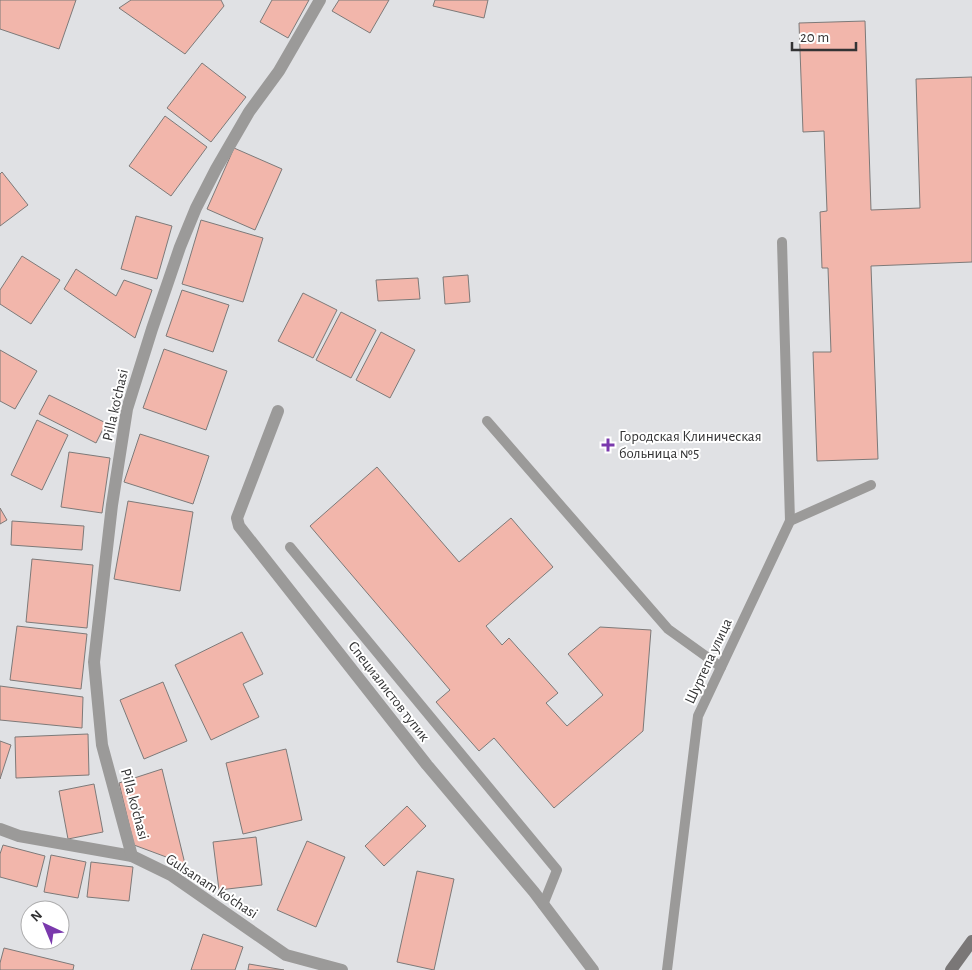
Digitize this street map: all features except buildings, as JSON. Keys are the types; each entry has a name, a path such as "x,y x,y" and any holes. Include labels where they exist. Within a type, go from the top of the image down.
{"main road":[{"path":"951,970 972,941"}],"street":[{"name":"Pilla ko'chasi","path":"132,856 102,745 94,662 112,505 127,409 180,247 196,208 249,112 279,71 320,0"},
{"name":"Специалистов тупик","path":"278,411 237,518 239,526 427,765 543,905 593,970"},
{"name":"Gulsanam ko'chasi","path":"0,829 19,836 132,856 171,874 286,955 342,970"}],"lane":[{"path":"782,242 790,521 871,485"},
{"path":"487,421 668,630 721,667"},
{"name":"Шуртепа улица","path":"667,970 698,716 790,521"},
{"path":"290,547 557,870 543,905"}],"place":[{"name":"Городская Клиническая больница №5","path":"608,445"}]}
